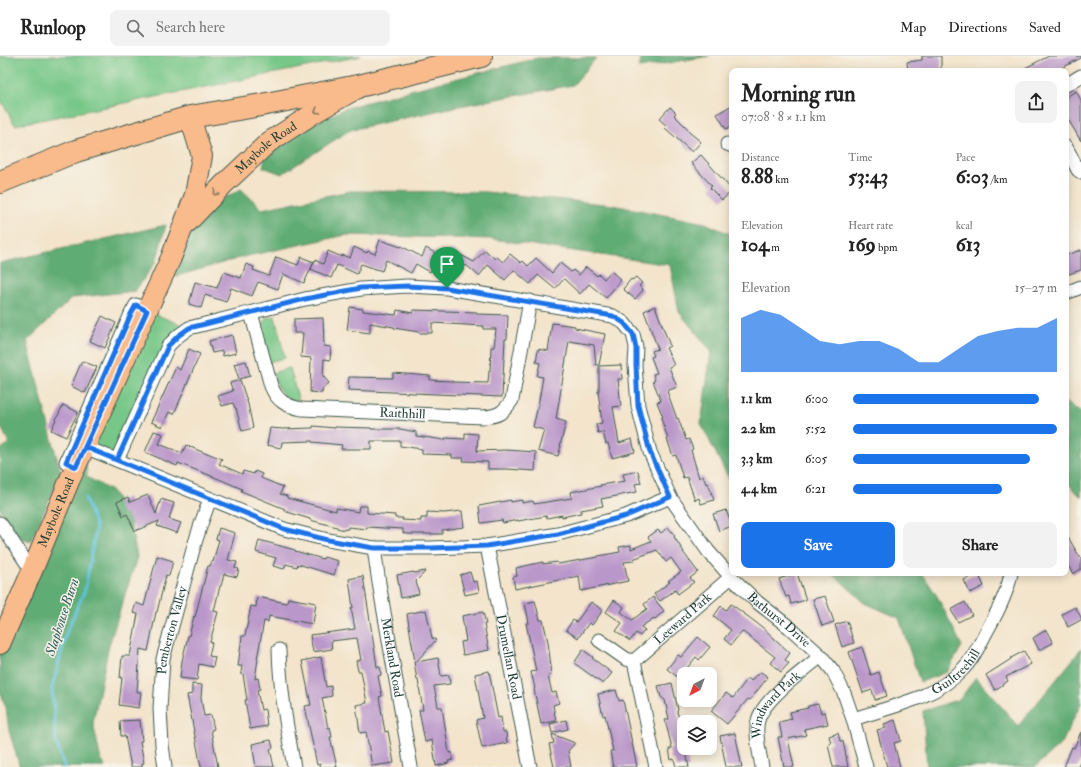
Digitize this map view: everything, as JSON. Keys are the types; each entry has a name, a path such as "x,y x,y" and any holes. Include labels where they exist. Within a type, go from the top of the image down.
{"highway":[{"path":"0,182 76,151 190,117 363,85 481,56"}],"main road":[{"name":"Maybole Road","path":"183,228 223,186 269,142 319,110 363,85"},
{"name":"Maybole Road","path":"0,644 76,467 171,258 195,195 202,156 190,117"}],"street":[{"path":"1069,82 1081,76"},
{"path":"1069,153 1078,170 1081,172"},
{"name":"Bathurst Drive","path":"117,460 168,346 189,328 305,299 361,288 407,286 447,288 613,316 624,323 633,334 636,348 638,406 650,452 670,497 708,551 729,575"},
{"path":"1069,292 1081,287"},
{"name":"Raithhill","path":"251,313 271,386 279,399 289,406 302,409 483,417 496,416 506,409 512,400 530,301"},
{"path":"76,467 66,462 131,314 136,305 147,311"},
{"path":"85,447 284,529 328,540 374,548 487,546 566,532 626,516 670,497"},
{"name":"Pemberton Valley","path":"165,767 160,709 163,659 194,546 210,499"},
{"path":"0,523 32,571"},
{"name":"Drumellan Road","path":"487,546 530,767"},
{"name":"Merkland Road","path":"374,548 411,767"},
{"name":"Guiltreehill","path":"853,719 925,696 952,679 964,669 972,658 993,620 1010,582 1011,576"},
{"name":"Bathurst Drive","path":"731,577 757,602 789,627 822,656 833,671 844,693 853,719 866,767"},
{"name":"Leeward Park","path":"634,661 731,577"},
{"path":"599,640 626,659 634,661 656,767"},
{"path":"279,650 279,673 294,767"},
{"name":"Windward Park","path":"762,767 757,741 757,726 760,714 770,700 822,656"}],"green space":[{"path":"0,56 361,56 15,125 0,99"},
{"path":"642,56 709,56 639,68"},
{"path":"538,58 596,58 573,85 459,106 350,130 282,174 263,167 265,157 303,129 346,108"},
{"path":"241,189 262,209 350,191 486,192 613,205 705,223 729,234 729,479 701,424 711,351 679,312 670,265 492,239 346,235 247,256 162,280 183,228 223,199"},
{"path":"166,225 156,262 135,291 72,298 27,341 61,474 30,542 18,536 0,509 0,450 9,443 0,425 0,263"},
{"path":"147,311 189,328 178,336 117,460 85,447"},
{"path":"275,316 285,358 268,362 261,331 266,318"},
{"path":"290,368 299,402 287,398 281,392 272,373"},
{"path":"1069,404 1081,413 1081,497 1069,485"},
{"path":"85,447 87,477 113,492 130,521 137,557 109,645 93,722 100,756 105,767 20,767 9,731 6,708 0,691 0,642"},
{"path":"835,576 924,576 937,596 962,646 947,672 920,682 899,618 865,603"},
{"path":"1081,648 1081,703 1062,743 1035,767 927,767 923,711 960,699 976,677 1018,726"}],"building":[{"path":"922,56 941,56 941,68 908,68 907,62 922,60"},
{"path":"1049,56 1081,56 1081,58 1062,68 1025,68"},
{"path":"1076,91 1081,100 1081,141 1069,121 1069,95"},
{"path":"670,107 676,113 674,115 690,131 689,132 701,142 692,152 665,128 667,126 659,119"},
{"path":"729,107 729,128 726,129 717,114"},
{"path":"701,155 729,187 729,194 722,200 710,188 712,186 691,163"},
{"path":"380,240 401,246 422,257 426,248 446,259 451,250 474,262 485,250 495,259 497,257 503,262 510,254 521,263 523,261 528,266 536,258 552,273 560,263 571,272 573,270 579,275 586,267 597,276 599,274 604,279 611,271 621,280 606,298 589,284 580,294 564,279 555,289 538,275 530,284 514,270 505,280 488,265 479,276 466,265 462,272 457,269 455,274 440,266 438,270 433,267 430,272 416,264 411,273 386,260 382,271 361,264 357,274 337,265 331,278 311,269 315,260 323,264 328,251 342,257 342,255 350,258 354,247 367,253 368,251 375,254"},
{"path":"1081,250 1081,270 1069,274 1069,254"},
{"path":"276,257 298,265 301,257 314,262 304,283 283,274 278,289 258,282 252,296 231,288 226,302 205,295 201,308 189,304 195,282 217,288 224,272 241,278 246,264 254,267 253,270 269,276"},
{"path":"636,277 642,283 639,286 643,290 635,299 623,289 631,279 632,280"},
{"path":"655,306 670,346 666,348 674,365 669,367 677,387 667,391 686,440 689,439 693,449 691,450 699,478 703,476 706,484 708,483 714,500 701,504 699,498 695,500 687,477 683,478 676,455 673,456 661,418 663,417 657,402 661,401 653,381 655,380 653,374 657,373 651,357 654,356 652,351 658,349 644,311"},
{"path":"350,307 363,309 363,311 396,315 397,310 413,313 413,310 477,312 477,314 508,315 507,339 505,339 502,397 348,390 349,377 393,378 393,373 430,376 430,380 488,383 491,347 494,347 496,329 483,329 483,326 432,323 432,333 419,333 370,323 370,333 347,330"},
{"path":"102,316 116,323 105,348 90,341"},
{"path":"323,318 324,346 331,347 330,360 324,359 323,376 329,383 323,388 322,393 310,392 311,358 301,357 303,333 294,333 294,319"},
{"path":"552,323 575,326 575,328 605,334 599,365 596,365 594,345 569,341 556,419 566,422 558,456 538,451 544,430 533,427 543,377 537,376 540,363 536,362 538,349 548,351"},
{"path":"232,335 236,353 223,356 222,351 212,353 209,341"},
{"path":"189,349 200,354 174,414 169,412 162,427 151,422 176,367 180,370"},
{"path":"82,361 97,367 85,393 71,386"},
{"path":"246,361 250,376 239,379 234,364"},
{"path":"621,365 622,379 618,379 621,406 613,407 619,443 632,439 635,452 612,458 603,432 598,433 596,424 602,423 598,391 599,366"},
{"path":"240,380 248,404 253,428 242,431 236,408 233,403 222,406 218,396 233,391 230,383"},
{"path":"63,405 78,412 66,437 51,430"},
{"path":"313,426 335,428 400,429 416,432 416,436 445,440 445,438 465,439 465,433 478,434 477,451 506,450 536,452 535,471 488,469 488,462 463,461 464,458 452,458 452,455 422,454 422,449 400,446 400,441 371,441 371,449 341,449 342,445 312,441 282,442 281,448 267,445 270,428 313,428"},
{"path":"154,431 163,434 159,444 182,453 186,445 222,459 219,464 242,474 243,471 254,474 255,471 262,474 261,478 283,487 280,494 287,496 287,498 336,511 336,508 358,512 359,506 367,506 367,513 395,515 395,518 403,518 402,520 421,521 421,518 427,518 427,512 444,513 462,511 464,527 442,530 442,534 407,534 403,533 403,529 367,527 367,529 348,527 348,529 345,530 310,520 284,511 285,509 241,491 242,489 219,479 178,463 177,466 145,452"},
{"path":"638,471 641,483 635,484 637,492 601,499 603,506 581,510 581,513 562,517 562,515 547,518 546,516 503,523 502,520 481,523 479,506 511,500 511,502 522,500 522,503 533,501 534,504 572,498 571,492 625,481 623,474"},
{"path":"148,495 156,514 161,499 174,503 169,519 181,523 177,533 157,526 159,521 135,531 127,514 123,516 117,502 128,497 130,502"},
{"path":"726,510 729,518 729,527 719,531 713,514"},
{"path":"668,527 675,536 674,537 683,552 698,572 690,578 694,582 678,594 675,590 660,601 654,594 670,582 668,581 681,572 671,558 666,562 657,550 633,559 634,561 624,562 628,581 581,591 579,576 515,589 513,577 517,576 516,568 543,562 543,564 557,562 558,564 620,552 619,547 631,545 631,549 651,541 648,537 658,530 661,533"},
{"path":"219,528 235,533 228,560 237,562 235,568 239,569 237,577 224,574 220,586 214,611 218,612 210,642 212,643 209,656 215,657 213,667 199,664 197,680 180,678 182,661 188,636 194,616 195,617 208,566 210,566 212,561 213,562 219,540 216,539"},
{"path":"1069,539 1081,559 1081,569 1073,574 1069,567"},
{"path":"259,540 323,559 324,557 338,561 334,575 298,564 297,567 286,564 284,569 273,566 276,558 256,552"},
{"path":"157,556 173,561 169,576 166,575 156,612 148,651 140,649 137,692 141,692 139,708 119,705 122,678 120,678 122,656 130,656 138,614 133,613 136,603 144,606"},
{"path":"426,571 416,581 419,594 401,598 397,575"},
{"path":"470,572 473,582 477,581 479,592 465,595 460,575"},
{"path":"363,576 377,667 380,667 381,675 378,676 382,696 379,697 385,732 388,731 394,763 372,766 366,732 360,733 356,705 367,703 361,671 358,671 356,661 361,660 357,638 331,641 332,649 313,652 310,635 355,629 351,608 353,608 349,579"},
{"path":"788,576 798,576 806,600 791,604 789,596 786,597 779,579"},
{"path":"972,576 979,576 984,586 970,593 964,580"},
{"path":"825,596 834,622 822,626 813,599"},
{"path":"257,597 287,603 288,598 316,603 313,624 269,616 268,622 264,621 255,679 258,678 260,689 257,690 261,710 265,709 267,726 250,729 245,700 247,700 243,674 241,674 242,666 238,666 242,636 245,636 251,606 256,607"},
{"path":"653,597 664,611 655,619 654,618 641,627 645,630 640,636 636,633 630,641 616,631 622,623 606,612 614,600 624,607 621,612 632,620 647,609 644,604"},
{"path":"535,601 540,620 543,620 548,642 551,675 548,676 552,693 556,692 559,703 553,705 556,721 541,724 531,672 536,671 526,623 529,623 525,603"},
{"path":"591,602 603,610 592,625 589,623 578,638 566,630 573,620 576,622"},
{"path":"965,602 972,615 958,622 951,610"},
{"path":"731,604 762,627 790,653 785,660 789,663 781,672 770,663 775,657 742,631 731,645 724,639 731,630 714,616 721,606 726,610"},
{"path":"1075,607 1081,617 1081,620 1068,627 1062,614"},
{"path":"426,610 432,638 436,640 416,662 438,658 441,676 449,675 450,684 434,686 438,707 442,707 449,753 452,752 453,760 448,761 449,763 436,766 432,740 425,742 419,710 423,710 407,614"},
{"path":"483,612 489,650 463,655 461,642 466,641 462,616"},
{"path":"847,621 854,643 842,647 835,625"},
{"path":"1046,630 1053,643 1039,650 1033,638"},
{"path":"698,637 710,647 699,660 696,657 688,667 677,667 677,676 667,669 678,655 681,657"},
{"path":"862,647 871,675 879,672 887,696 875,700 872,690 863,693 849,652"},
{"path":"583,650 612,673 603,684 574,663"},
{"path":"1024,651 1031,664 1006,677 1008,681 995,690 986,675"},
{"path":"321,657 326,687 331,686 332,696 322,698 328,728 330,727 332,737 330,737 337,767 320,767 320,764 317,765 305,706 311,705 302,661"},
{"path":"489,671 498,718 501,717 503,732 506,732 507,743 482,748 476,720 483,718 475,674"},
{"path":"761,672 768,677 750,700 748,699 727,724 711,711 714,707 717,707 717,704 726,693 733,698 748,678 751,681 756,675 757,676"},
{"path":"672,683 678,710 677,755 686,755 689,767 676,767 674,759 671,760 669,749 672,748 665,720 669,719 665,700 661,697 658,686"},
{"path":"192,684 202,685 201,698 204,716 211,715 214,729 211,730 218,767 201,767 187,695 192,694"},
{"path":"616,690 619,701 623,700 637,767 613,767 610,751 613,751 605,715 603,716 598,694"},
{"path":"818,704 821,713 825,712 828,724 804,729 806,735 788,739 794,767 784,767 778,737 782,737 779,722 792,719 790,712"},
{"path":"140,720 142,741 140,741 144,763 142,763 142,767 131,767 125,736 121,736 120,721"},
{"path":"566,720 568,729 552,733 550,724"},
{"path":"895,720 901,741 894,743 900,767 887,767 877,730 886,728 884,724"},
{"path":"1081,732 1081,760 1078,767 1064,767 1072,747 1074,748"},
{"path":"735,733 742,767 726,767 720,736"},
{"path":"838,733 840,741 843,741 848,767 833,767 828,744 831,743 829,736"},
{"path":"552,734 575,743 568,751 571,767 554,767 549,744 554,743"},
{"path":"271,740 273,748 270,749 274,767 256,767 252,744"}],"waterway":[{"name":"Slaphouse Burn","path":"64,767 56,742 52,688 67,631 85,590 96,527 85,498"}],"route":[{"path":"447,288 407,286 361,288 305,299 189,328 168,346 117,460 85,447 76,467 66,462 136,305 147,311 85,447 284,529 328,540 374,548 487,546 558,534 626,516 670,497 650,452 638,406 636,348 633,334 624,323 613,316 447,288"}]}
